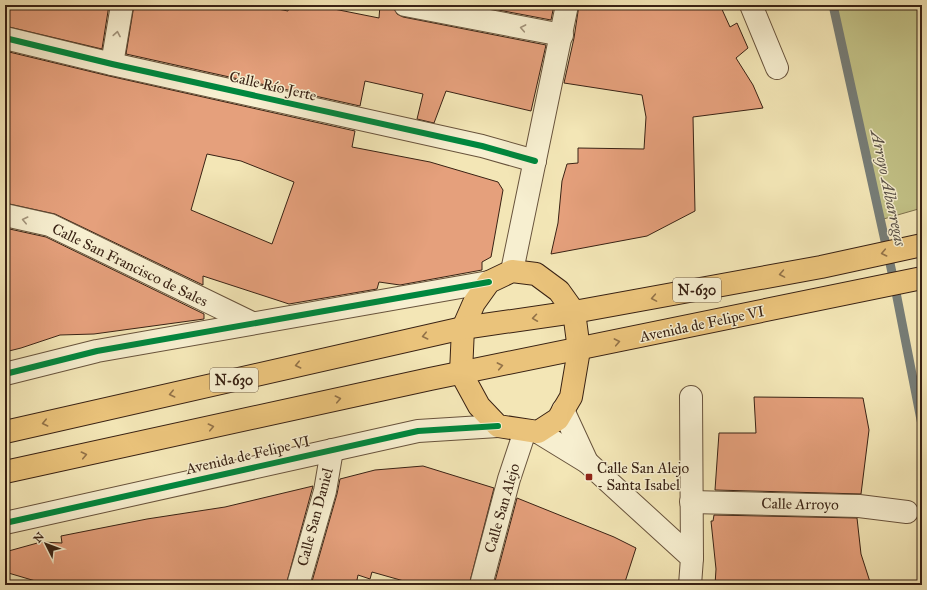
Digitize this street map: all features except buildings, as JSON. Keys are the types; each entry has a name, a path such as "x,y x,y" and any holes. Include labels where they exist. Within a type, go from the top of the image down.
{"highway":[{"name":"N-630","path":"5,432 463,328 574,312 821,267 922,245"},
{"path":"512,271 536,274 559,291 574,312 579,350 571,397 558,418 531,431 498,426 479,406 462,373 463,328 474,303 489,282 512,271"},
{"name":"Avenida de Felipe VI","path":"579,350 922,278"},
{"name":"N-630","path":"5,472 462,373 579,350"}],"street":[{"path":"112,64 122,5"},
{"path":"405,5 562,35"},
{"path":"512,271 567,5"},
{"path":"751,5 777,68"},
{"name":"Calle Río Jerte","path":"5,38 112,64 482,146 535,161"},
{"name":"Calle San Francisco de Sales","path":"5,215 50,226 252,323"},
{"path":"5,374 97,351 489,282"},
{"path":"690,585 692,558 691,397"},
{"path":"563,410 587,462"},
{"name":"Avenida de Felipe VI","path":"5,523 418,431 498,426"},
{"path":"531,431 587,462 692,558"},
{"name":"Calle San Alejo","path":"481,585 509,479 531,431"},
{"name":"Calle San Daniel","path":"298,585 325,491 332,450"},
{"name":"Calle Arroyo","path":"691,502 859,506 907,512"}],"green space":[{"path":"833,5 922,5 922,208 880,220"}],"waterway":[{"name":"Arroyo Albarregas","path":"833,5 893,277 922,425"}],"cycle path":[{"path":"5,38 112,64 482,146 535,161"},
{"path":"5,374 97,351 489,282"},
{"path":"5,523 418,431 498,426"}],"place":[{"name":"Calle San Alejo - Santa Isabel","path":"589,477"}]}
